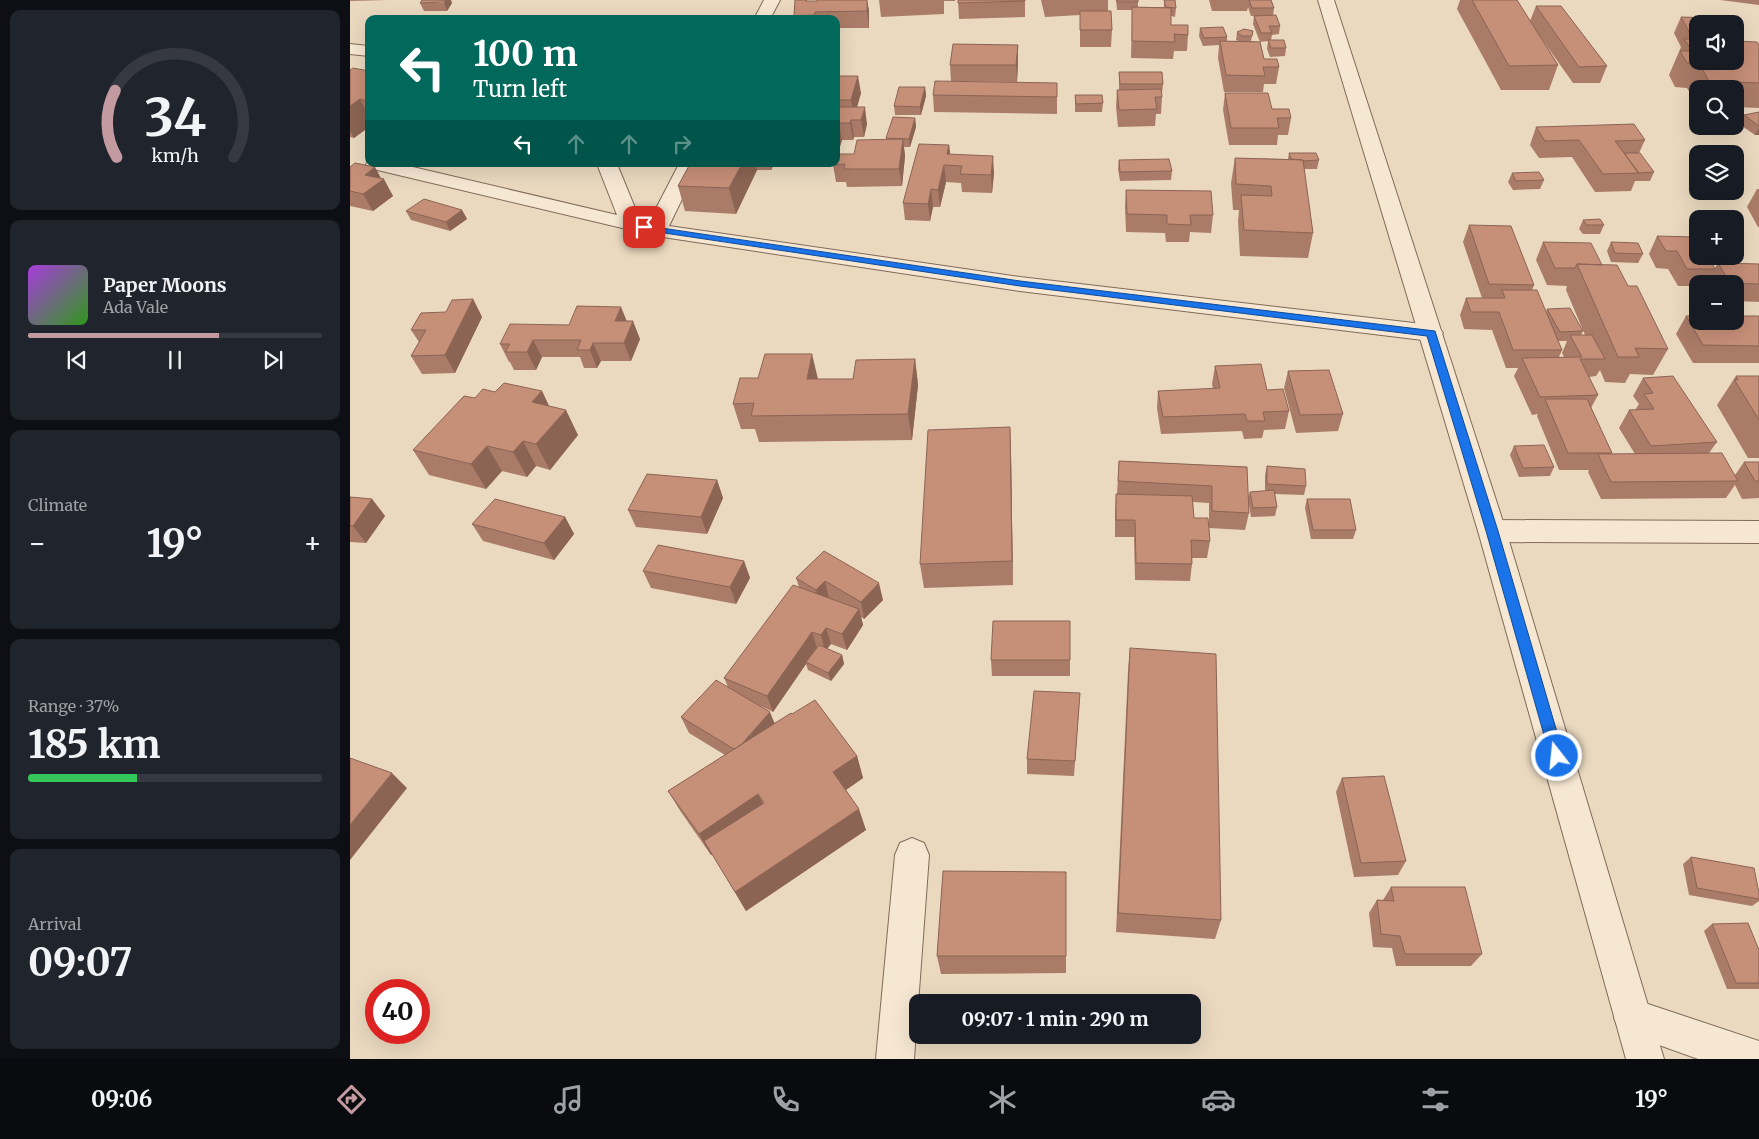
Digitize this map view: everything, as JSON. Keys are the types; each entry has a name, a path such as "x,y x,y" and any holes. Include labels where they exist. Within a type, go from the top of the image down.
{"street":[{"path":"764,15 772,0"},
{"path":"1326,0 1492,531 1645,1059"},
{"path":"350,48 365,50"},
{"path":"390,167 656,230 1020,284 1431,333"},
{"path":"608,167 632,224"},
{"path":"656,230 688,167"},
{"path":"1492,531 1759,532"},
{"path":"895,1059 912,855"},
{"path":"1633,1018 1756,1059"}],"building":[{"path":"422,0 445,0 444,2 420,3"},
{"path":"795,0 867,0 867,11 815,12 815,15 794,15"},
{"path":"958,0 1025,0 1025,1 958,3"},
{"path":"1117,0 1138,0 1138,2 1117,2"},
{"path":"1164,0 1175,0 1176,8 1166,7"},
{"path":"1249,0 1271,0 1274,8 1252,8"},
{"path":"1472,0 1517,0 1558,65 1509,66"},
{"path":"1536,6 1561,6 1607,66 1579,67"},
{"path":"1132,7 1171,8 1171,25 1188,25 1188,35 1174,34 1175,42 1132,41"},
{"path":"1080,11 1111,11 1112,30 1080,30"},
{"path":"1276,15 1280,26 1269,26 1272,33 1261,33 1254,16"},
{"path":"1681,17 1689,17 1689,32"},
{"path":"1223,27 1227,37 1204,38 1200,28"},
{"path":"1244,29 1253,31 1252,36 1242,36 1237,32"},
{"path":"1684,39 1689,39 1689,46"},
{"path":"1268,40 1284,40 1286,48 1271,48"},
{"path":"1220,41 1260,42 1264,59 1277,59 1279,67 1263,67 1265,76 1226,75"},
{"path":"1744,41 1757,42 1759,45 1759,83 1744,82 1744,80 1708,80 1703,70 1744,70"},
{"path":"953,44 1018,45 1016,65 950,65"},
{"path":"1680,51 1689,51 1689,63 1687,63"},
{"path":"353,68 365,70 365,100 360,99 350,106 350,70"},
{"path":"1119,72 1162,72 1163,84 1120,84"},
{"path":"840,76 858,76 851,100 840,100"},
{"path":"935,81 1057,83 1057,97 933,95"},
{"path":"899,87 925,87 920,107 894,106"},
{"path":"1161,89 1162,97 1155,97 1157,109 1119,110 1117,90"},
{"path":"1225,93 1268,93 1272,109 1289,109 1291,118 1277,118 1279,128 1231,128"},
{"path":"1075,95 1102,95 1103,103 1076,104"},
{"path":"840,107 865,107 861,120 851,120 850,123 840,123"},
{"path":"1759,112 1759,126 1744,115"},
{"path":"893,117 915,118 909,139 886,138"},
{"path":"1634,124 1645,140 1615,141 1639,173 1603,174 1579,140 1545,141 1536,127"},
{"path":"903,139 899,169 844,169 845,164 840,164 840,154 854,154 857,140"},
{"path":"919,144 949,145 947,154 993,156 991,175 960,174 962,166 944,165 938,190 931,189 928,204 903,203"},
{"path":"1289,153 1316,153 1319,160 1303,161 1291,159"},
{"path":"1624,153 1640,153 1654,172 1638,173"},
{"path":"1235,158 1303,160 1313,233 1244,230 1241,195 1272,196 1271,186 1236,184"},
{"path":"1169,159 1172,171 1120,172 1119,160"},
{"path":"355,163 365,165 365,167 375,167 365,175 384,179 363,194 350,191 350,167"},
{"path":"688,167 740,167 729,188 678,186"},
{"path":"1539,172 1544,180 1516,181 1512,173"},
{"path":"1126,190 1211,191 1213,215 1190,215 1191,225 1167,224 1167,215 1127,214"},
{"path":"424,199 462,210 446,222 406,211"},
{"path":"1600,219 1604,225 1587,225 1583,220"},
{"path":"1469,225 1511,226 1534,285 1489,284"},
{"path":"1657,236 1689,237 1689,265 1713,265 1715,269 1687,269 1677,251 1666,251"},
{"path":"1543,242 1591,243 1602,265 1577,264 1575,268 1555,268"},
{"path":"1611,242 1638,243 1643,254 1615,253"},
{"path":"1577,264 1617,265 1628,286 1637,286 1668,349 1635,348 1639,357 1618,357"},
{"path":"1759,264 1759,284 1744,283 1744,275 1725,275 1719,265"},
{"path":"1502,290 1537,290 1562,350 1513,350 1499,312 1471,312 1466,298 1505,298"},
{"path":"473,299 445,355 411,356 426,330 411,330 421,313 446,312 452,300"},
{"path":"577,306 621,307 615,321 633,321 624,343 593,343 590,350 577,350 581,340 533,340 527,352 505,352 510,344 500,344 510,324 569,325"},
{"path":"1570,308 1583,331 1560,332 1547,309"},
{"path":"1744,316 1759,316 1759,346 1703,345 1694,330 1744,330"},
{"path":"1570,335 1592,335 1605,359 1580,359 1598,395 1540,397 1522,358 1582,357"},
{"path":"765,354 812,354 807,379 853,379 856,360 915,359 908,414 751,416 754,403 733,404 740,378 758,378"},
{"path":"1261,364 1267,390 1283,389 1289,411 1263,412 1265,421 1247,421 1245,414 1163,417 1158,391 1220,388 1215,366"},
{"path":"1329,370 1343,414 1300,415 1288,371"},
{"path":"1673,376 1717,442 1651,446 1629,410 1654,409 1644,394 1653,393 1643,378"},
{"path":"1736,376 1759,376 1759,420 1734,379 1738,380"},
{"path":"504,383 542,391 532,402 566,410 536,444 523,441 513,452 487,446 471,464 413,450 464,396 475,398 483,389 495,392"},
{"path":"1545,399 1587,399 1612,453 1568,453"},
{"path":"1010,427 1012,561 920,564 928,430"},
{"path":"1544,445 1554,467 1523,468 1514,446"},
{"path":"1722,453 1738,481 1611,482 1598,454"},
{"path":"1119,461 1247,467 1249,513 1212,511 1212,486 1118,481"},
{"path":"1744,462 1759,462 1759,481 1755,481"},
{"path":"1267,466 1305,469 1306,486 1267,484"},
{"path":"647,474 717,480 701,517 628,510"},
{"path":"1274,490 1277,507 1253,508 1250,492"},
{"path":"1116,494 1192,496 1194,518 1208,518 1210,541 1191,540 1192,564 1136,563 1135,520 1116,520"},
{"path":"350,497 372,499 353,526 350,526"},
{"path":"495,499 565,517 544,543 472,524"},
{"path":"1307,499 1350,499 1356,530 1313,530"},
{"path":"658,545 744,561 730,587 643,571"},
{"path":"824,551 879,583 861,602 825,581 816,590 796,578"},
{"path":"793,585 859,609 842,634 826,628 821,635 812,632 767,696 724,678"},
{"path":"993,621 1070,621 1070,660 991,660"},
{"path":"819,645 842,655 828,673 806,662"},
{"path":"1130,648 1216,654 1221,920 1118,913"},
{"path":"716,680 770,712 741,745 734,749 681,717"},
{"path":"1034,691 1080,693 1075,761 1027,759"},
{"path":"815,700 857,756 833,772 859,809 735,892 704,841 764,803 758,794 699,834 668,791 791,713"},
{"path":"350,758 392,773 350,825"},
{"path":"1384,776 1406,861 1361,863 1342,778"},
{"path":"1691,857 1754,868 1759,899 1697,888"},
{"path":"943,871 1066,872 1066,956 937,956"},
{"path":"1391,887 1465,887 1482,954 1405,954 1400,936 1381,934 1377,900 1394,901"},
{"path":"1748,923 1759,950 1759,983 1736,983 1712,924"}],"route":[{"path":"644,227 1020,284 1431,333 1492,531 1557,756"}]}
